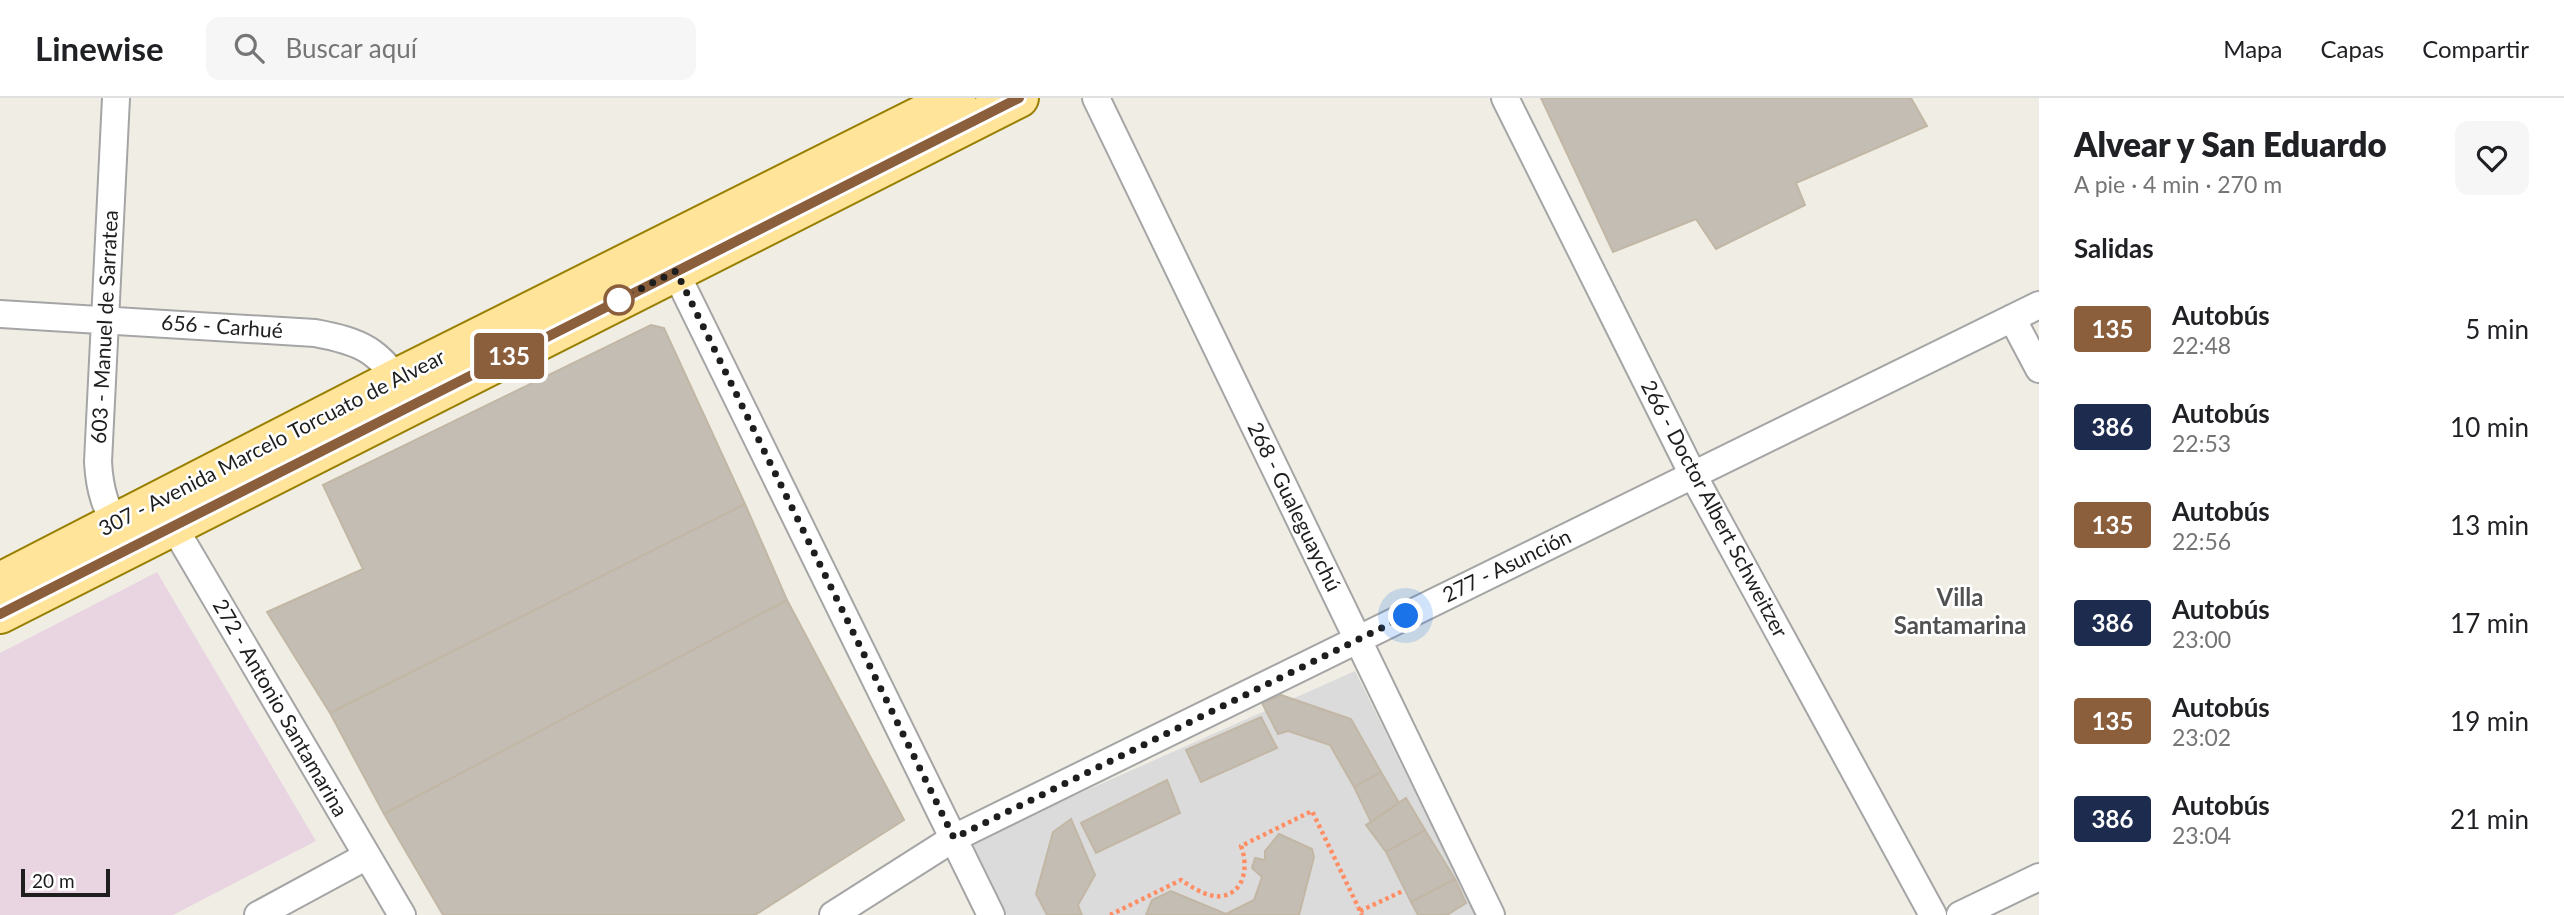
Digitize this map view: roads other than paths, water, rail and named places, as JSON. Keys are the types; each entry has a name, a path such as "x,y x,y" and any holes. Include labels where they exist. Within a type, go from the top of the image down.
{"main road":[{"name":"307 - Avenida Marcelo Torcuato de Alvear","path":"669,259 956,98"},
{"name":"307 - Avenida Marcelo Torcuato de Alvear","path":"0,614 121,536 166,513 669,259 1010,100"},
{"name":"307 - Avenida Marcelo Torcuato de Alvear","path":"0,582 121,536"}],"street":[{"name":"603 - Manuel de Sarratea","path":"116,98 97,461 101,495 121,536"},
{"name":"268 - Gualeguaychú","path":"1097,98 1491,915"},
{"name":"266 - Doctor Albert Schweitzer","path":"1505,98 1693,475 1933,915"},
{"path":"669,259 991,915"},
{"name":"277 - Asunción","path":"832,915 954,838 2039,305"},
{"name":"656 - Carhué","path":"0,314 327,335 363,346 384,360 406,391"},
{"path":"2012,318 2039,369"},
{"name":"272 - Antonio Santamarina","path":"166,513 402,915"},
{"path":"258,915 367,856"},
{"path":"1960,915 2039,877"}],"district":[{"name":"Villa Santamarina","path":"1960,612"}]}
